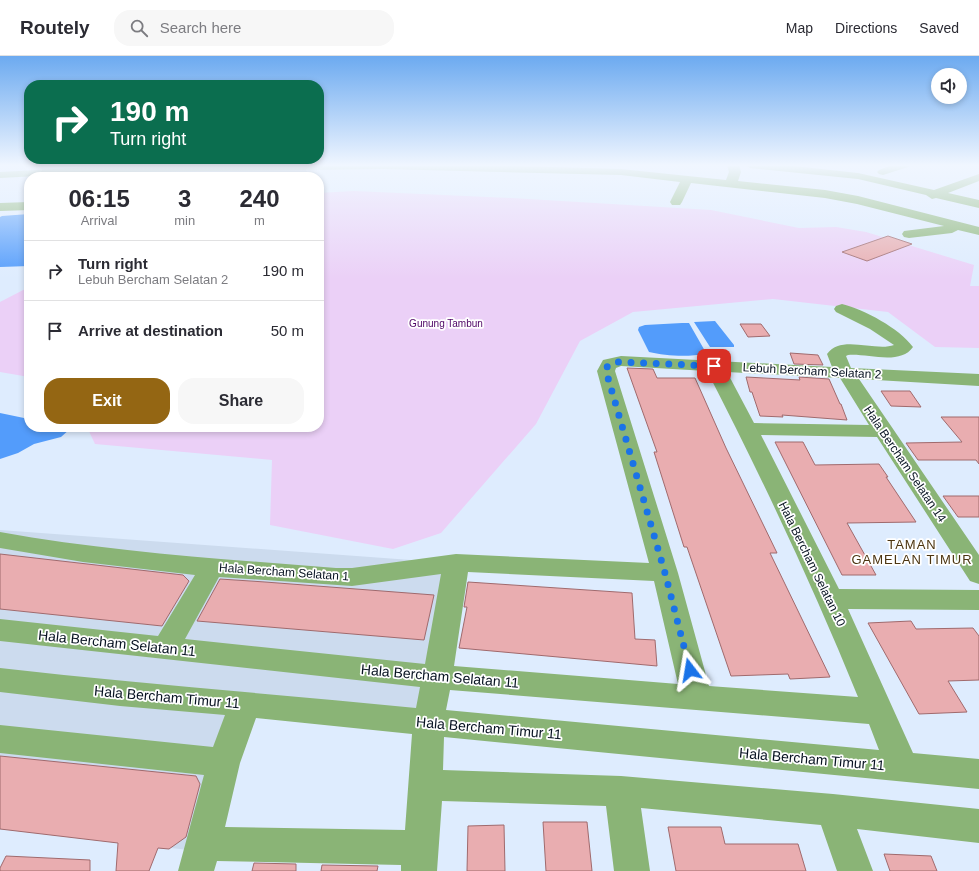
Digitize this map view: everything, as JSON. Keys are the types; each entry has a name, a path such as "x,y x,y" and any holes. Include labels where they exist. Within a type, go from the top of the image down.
{"street":[{"path":"16,207 20,203"},
{"path":"877,203 906,208 975,227"},
{"path":"906,208 916,203"},
{"path":"0,207 24,206"},
{"path":"909,234 975,227"},
{"name":"Hala Bercham Selatan 14","path":"842,309 882,329 901,341 904,347 898,351 887,352 847,350 840,351 836,354 840,366 846,373 882,431 979,575"},
{"name":"Lebuh Bercham Selatan 2","path":"665,573 606,371 609,364 621,362 714,366 977,382"},
{"name":"Hala Bercham Selatan 10","path":"714,366 747,429 830,599 880,712 902,767"},
{"path":"747,429 882,431"},
{"name":"Hala Bercham Selatan 1","path":"0,540 49,550 212,567 336,577 352,577 456,563 665,573"},
{"path":"245,704 224,764 200,857 420,859 426,785 428,722 456,563"},
{"path":"166,648 212,567"},
{"path":"665,573 697,698"},
{"path":"830,599 979,600"},
{"name":"Hala Bercham Selatan 11","path":"0,630 437,677 880,712"},
{"name":"Hala Bercham Timur 11","path":"0,680 120,694 245,704 979,774"},
{"path":"0,739 224,764"},
{"path":"426,785 621,791 833,810 979,826"},
{"path":"621,791 632,871"},
{"path":"833,810 855,871"}],"shaded area":[{"path":"0,530 452,563 429,719 245,704 198,851 0,829"}],"green space":[{"name":"Gunung Tambun","path":"324,203 595,203 711,210 799,228 836,227 866,232 974,265 970,286 979,286 979,348 935,347 888,312 773,299 633,312 580,341 536,424 441,533 393,549 270,525 272,460 95,444 89,432 324,432"},
{"path":"24,290 24,376 0,372 0,302"}],"water":[{"path":"24,214 24,266 0,267 0,217"},
{"path":"715,321 734,347 710,347 694,322"},
{"path":"689,323 705,351 705,354 677,356 649,352 638,330 639,327 645,325"},
{"path":"0,413 24,418 24,432 67,432 61,437 34,444 18,453 0,459"}],"building":[{"path":"888,236 912,244 867,261 842,252"},
{"path":"740,324 761,324 770,336 748,337"},
{"path":"790,353 818,355 823,365 794,364"},
{"path":"627,368 653,369 657,378 695,378 726,448 777,553 770,553 830,677 790,679 788,674 731,676 687,547 684,547 654,452 657,452"},
{"path":"746,377 800,380 799,377 829,379 847,420 782,415 783,417 760,416 752,392 750,392"},
{"path":"881,391 910,391 921,407 891,406"},
{"path":"941,417 979,417 979,464 976,460 918,460 906,443 962,442"},
{"path":"775,442 803,442 815,465 879,464 916,522 847,523 876,575 842,575"},
{"path":"943,496 979,496 979,517 958,517"},
{"path":"0,554 183,575 189,581 162,626 0,609"},
{"path":"220,579 434,595 424,640 197,621"},
{"path":"468,582 632,593 635,639 655,640 657,666 459,648 467,607 464,607"},
{"path":"911,621 916,629 973,628 979,636 979,680 948,681 967,712 919,714 868,623"},
{"path":"0,756 196,776 200,784 186,837 169,849 158,848 149,871 116,871 118,843 0,829"},
{"path":"543,822 587,822 592,871 546,871"},
{"path":"504,825 505,871 467,871 468,826"},
{"path":"668,827 721,827 725,844 798,844 806,871 676,871"},
{"path":"884,854 931,856 937,871 890,871"},
{"path":"6,856 90,860 90,871 0,871"},
{"path":"254,863 296,864 296,871 252,871"},
{"path":"322,865 378,866 377,871 321,871"}],"district":[{"name":"TAMAN GAMELAN TIMUR","path":"912,552"}],"route":[{"path":"690,670 665,573 606,371 609,364 615,362 714,366"}]}
